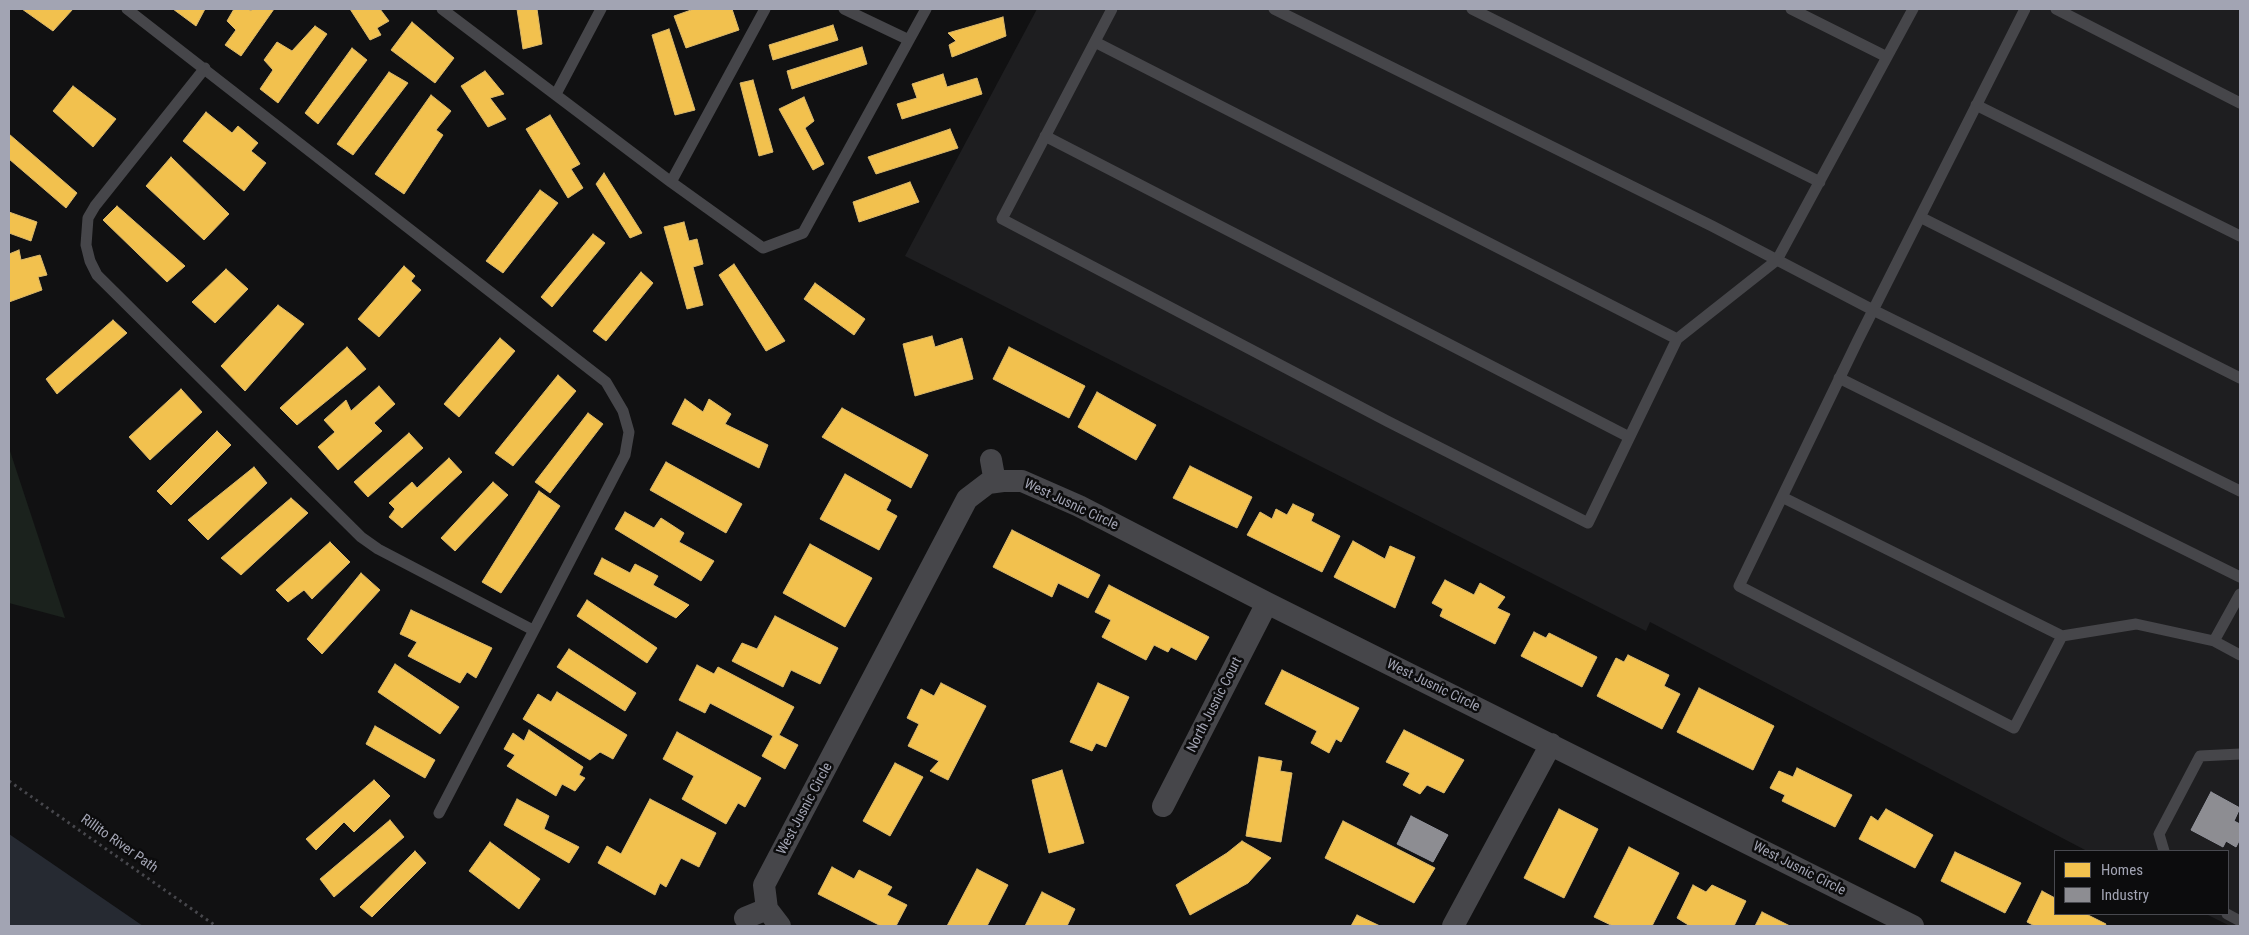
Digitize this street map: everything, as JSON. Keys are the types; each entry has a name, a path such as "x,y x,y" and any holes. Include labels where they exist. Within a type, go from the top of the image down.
{"street":[{"name":"West Jusnic Circle","path":"773,918 764,885 967,499 993,471 1022,481 1079,506 1267,603 1912,926"},
{"name":"North Jusnic Court","path":"1164,806 1267,603"},
{"path":"1453,926 1551,744"},
{"path":"745,918 773,918"}],"lane":[{"path":"127,9 606,382 623,411 629,432 625,455 532,630 439,812"},
{"path":"442,9 671,182 763,248 803,233 926,9"},
{"path":"556,94 601,9"},
{"path":"671,182 765,9"},
{"path":"844,9 909,40"},
{"path":"1112,9 1002,219 1387,421 1588,523 1677,338 1778,260 1913,9"},
{"path":"1274,9 1778,260 1873,310 2240,491"},
{"path":"1472,9 1820,182"},
{"path":"1791,9 1887,57"},
{"path":"2025,9 1839,378 1739,586 2014,728 2062,636"},
{"path":"2056,9 2240,103"},
{"path":"1094,42 1677,338"},
{"path":"205,68 88,218 86,245 90,261 97,275 361,537 378,549 532,630"},
{"path":"1976,105 2240,236"},
{"path":"1045,136 1629,437"},
{"path":"1920,218 2240,378"},
{"path":"1839,378 2240,577"},
{"path":"1782,497 2062,636 2136,624 2214,641 2240,655"},
{"path":"2214,641 2240,594"},
{"path":"2164,850 2159,834 2200,756 2240,754"},
{"path":"2229,915 2240,921"}],"path":[{"name":"Rillito River Path","path":"9,781 216,926"}],"shaded area":[{"path":"1037,9 2240,9 2240,926 2230,926 2208,915 2229,915 2229,850 2085,850 1650,622 1646,631 905,256"},
{"path":"9,448 65,618 9,603"},
{"path":"9,834 143,926 9,926"}],"building: Homes":[{"path":"22,9 73,9 53,31"},
{"path":"173,9 205,9 196,26"},
{"path":"234,9 248,9 251,11 252,9 274,9 241,56 225,45 236,30 227,21"},
{"path":"350,9 380,9 389,21 377,28 381,35 370,40"},
{"path":"517,9 537,9 542,44 523,49"},
{"path":"694,9 732,9 739,30 686,48 674,16"},
{"path":"1003,17 1006,36 952,57 949,45 956,41 948,33"},
{"path":"412,22 454,58 435,83 391,50"},
{"path":"833,25 838,40 773,60 769,45"},
{"path":"315,26 327,34 278,103 260,89 273,70 264,60 277,42 292,51"},
{"path":"669,29 695,110 675,115 652,35"},
{"path":"862,47 867,64 792,89 787,71"},
{"path":"352,48 367,60 318,124 305,113"},
{"path":"485,71 504,94 490,98 506,119 488,127 461,86"},
{"path":"389,72 408,83 353,155 337,144"},
{"path":"943,74 947,87 977,78 982,94 902,119 897,104 917,98 912,84"},
{"path":"753,80 773,152 759,156 740,83"},
{"path":"73,86 116,119 93,147 53,111"},
{"path":"431,95 451,111 436,130 443,135 404,194 375,174"},
{"path":"804,97 814,121 805,128 824,164 813,170 779,109"},
{"path":"206,112 232,133 238,126 258,143 251,151 266,163 244,191 183,141"},
{"path":"550,115 580,164 571,169 583,188 568,198 526,129"},
{"path":"950,129 958,148 876,174 868,157"},
{"path":"9,134 77,193 66,208 9,159"},
{"path":"171,157 229,214 204,240 146,186"},
{"path":"604,173 642,233 630,238 596,184"},
{"path":"910,182 919,202 859,222 853,202"},
{"path":"540,190 558,203 503,273 486,261"},
{"path":"117,206 185,266 167,282 103,220"},
{"path":"9,212 37,222 31,241 9,233"},
{"path":"684,222 689,241 697,239 703,264 693,267 703,305 687,309 664,227"},
{"path":"593,234 605,243 552,307 541,297"},
{"path":"19,250 21,260 40,255 47,275 38,277 42,290 9,302 9,254"},
{"path":"734,264 785,341 766,351 719,275"},
{"path":"404,266 415,276 411,281 421,290 379,337 358,319"},
{"path":"226,269 248,289 215,323 192,302"},
{"path":"641,272 653,283 606,341 593,331"},
{"path":"815,283 865,319 854,335 804,299"},
{"path":"278,305 304,324 245,391 221,366"},
{"path":"113,320 127,333 57,394 46,379"},
{"path":"932,336 935,347 962,338 973,379 915,396 903,344"},
{"path":"500,338 515,351 459,417 444,404"},
{"path":"347,347 366,369 297,425 280,408"},
{"path":"1009,347 1085,386 1069,418 993,379"},
{"path":"558,375 576,391 513,466 495,453"},
{"path":"379,386 395,404 374,423 382,431 338,470 318,447 335,432 324,420 346,400 351,411"},
{"path":"181,389 202,412 150,460 129,437"},
{"path":"1097,392 1156,425 1136,460 1078,427"},
{"path":"685,399 703,412 709,399 731,414 725,424 768,445 759,468 672,424"},
{"path":"842,408 928,455 911,488 822,437"},
{"path":"588,413 603,424 550,493 535,482"},
{"path":"217,431 231,445 171,505 157,491"},
{"path":"409,433 423,448 368,497 354,482"},
{"path":"449,458 462,472 402,528 389,517 395,509 389,503 412,482 417,488"},
{"path":"666,462 742,504 726,533 650,490"},
{"path":"1190,466 1252,497 1237,528 1173,498"},
{"path":"254,467 267,483 208,540 188,520"},
{"path":"845,474 891,500 886,510 897,516 879,550 820,519"},
{"path":"493,482 508,495 455,551 441,538"},
{"path":"539,491 560,506 501,593 482,582"},
{"path":"291,498 308,513 241,575 221,558"},
{"path":"1293,504 1314,514 1311,521 1340,536 1322,572 1247,535 1260,512 1272,519 1276,509 1287,515"},
{"path":"625,512 654,528 661,518 684,533 679,542 714,561 701,581 615,529"},
{"path":"1012,530 1100,575 1088,598 1058,583 1052,597 993,567"},
{"path":"1353,541 1385,559 1390,546 1415,557 1395,608 1334,577"},
{"path":"330,542 350,562 312,599 304,590 288,602 276,590"},
{"path":"810,544 872,578 845,627 783,593"},
{"path":"602,558 630,573 635,564 658,576 653,585 689,605 676,618 594,574"},
{"path":"361,573 380,590 322,654 307,639"},
{"path":"1445,580 1474,595 1480,583 1505,597 1497,608 1510,614 1495,644 1440,616 1443,609 1432,603"},
{"path":"1109,585 1209,637 1196,660 1171,647 1168,652 1154,645 1146,660 1102,637 1111,620 1095,612"},
{"path":"587,600 657,648 647,663 577,616"},
{"path":"411,610 492,648 476,678 467,672 460,683 408,656 417,642 400,634"},
{"path":"775,616 838,648 820,684 791,670 783,687 732,661 742,643 757,649"},
{"path":"1534,632 1546,638 1549,633 1597,657 1582,687 1521,656"},
{"path":"569,649 636,693 625,711 557,667"},
{"path":"1628,655 1669,675 1664,686 1680,694 1662,729 1597,696 1616,658 1624,662"},
{"path":"395,664 459,707 440,734 378,692"},
{"path":"697,665 714,674 718,667 794,707 779,735 798,745 785,769 762,756 773,736 710,703 705,713 679,700"},
{"path":"1282,670 1359,708 1341,742 1336,739 1329,753 1311,743 1317,731 1265,704"},
{"path":"941,683 986,706 948,780 930,771 939,761 908,746 919,724 907,718 921,689 934,696"},
{"path":"1098,683 1129,697 1106,747 1096,743 1092,751 1070,742"},
{"path":"1699,688 1774,726 1753,770 1677,732"},
{"path":"557,692 627,735 613,759 600,752 590,760 523,719 538,694 551,702"},
{"path":"375,726 435,760 425,778 366,744"},
{"path":"529,730 583,767 579,775 585,778 575,791 562,784 556,796 507,766 515,755 504,749 513,733 524,741"},
{"path":"1404,730 1464,760 1444,793 1427,785 1420,794 1403,785 1410,773 1386,762"},
{"path":"677,732 761,778 745,807 738,803 726,824 682,799 694,776 663,759"},
{"path":"1259,757 1282,761 1280,771 1292,773 1281,842 1246,836"},
{"path":"895,763 923,777 890,836 863,821"},
{"path":"1797,768 1852,795 1835,827 1782,801 1785,795 1770,788 1779,771 1793,777"},
{"path":"1062,770 1084,843 1049,853 1032,780"},
{"path":"374,780 390,796 354,832 344,822 316,850 306,839"},
{"path":"517,799 549,816 544,829 579,847 569,863 504,825"},
{"path":"650,799 716,833 699,867 681,858 666,887 660,883 655,895 598,863 607,846 621,854"},
{"path":"1559,809 1598,829 1564,898 1524,878"},
{"path":"1886,809 1933,835 1915,868 1859,839 1871,816 1878,821"},
{"path":"390,820 404,837 334,897 320,879"},
{"path":"1343,821 1435,868 1414,903 1325,858"},
{"path":"1242,841 1271,858 1248,883 1190,915 1176,885 1227,853"},
{"path":"490,842 540,879 519,909 469,871"},
{"path":"1629,847 1679,873 1652,926 1613,926 1594,917"},
{"path":"415,851 426,863 372,917 360,907"},
{"path":"1955,852 2021,883 2005,913 1941,881"},
{"path":"832,867 854,879 859,870 892,887 887,895 907,905 896,926 881,926 818,894"},
{"path":"977,869 1008,885 987,926 947,926"},
{"path":"1693,885 1706,892 1712,885 1746,901 1734,926 1690,926 1677,918"},
{"path":"2042,891 2054,897 2054,915 2088,915 2106,924 2105,926 2035,926 2027,922"},
{"path":"1042,892 1075,909 1067,926 1025,926"},
{"path":"1762,912 1790,926 1755,926"},
{"path":"1357,915 1380,926 1351,926"}],"building: Industry":[{"path":"2211,792 2240,808 2234,821 2240,824 2240,839 2236,847 2226,841 2223,847 2191,830"},
{"path":"1411,816 1448,835 1433,862 1397,844"}]}
